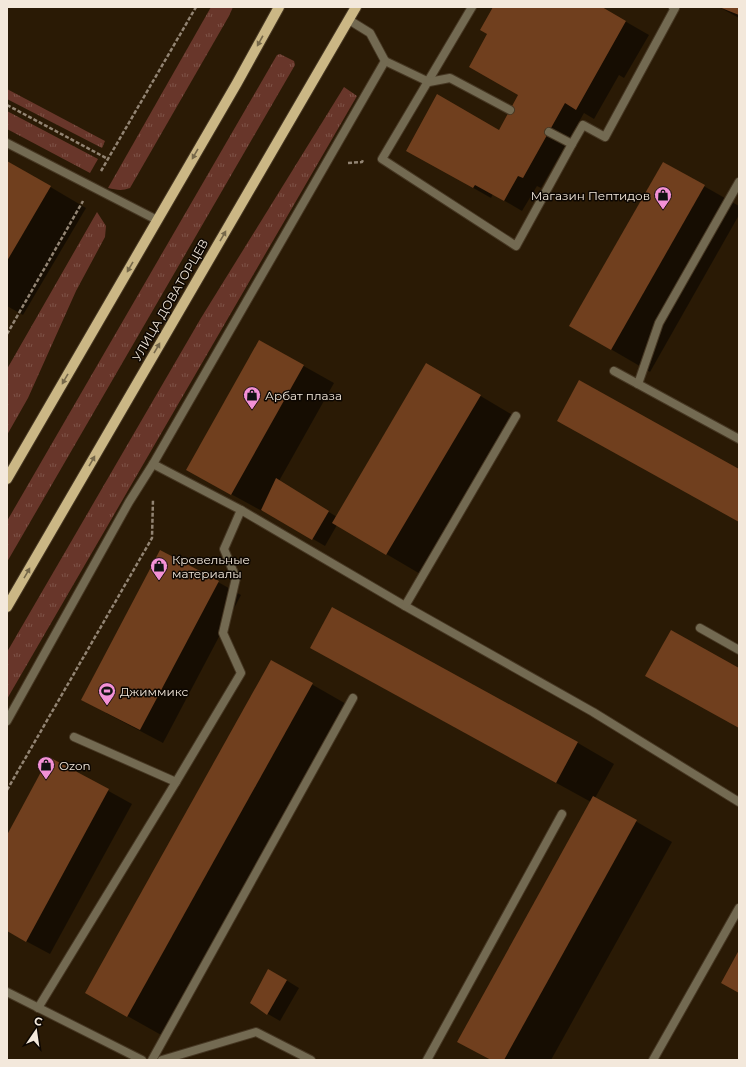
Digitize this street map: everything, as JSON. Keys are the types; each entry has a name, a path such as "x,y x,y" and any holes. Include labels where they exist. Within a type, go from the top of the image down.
{"main road":[{"path":"7,479 237,83 279,7"},
{"name":"УЛИЦА ДОВАТОРЦЕВ","path":"7,607 356,7"}],"street":[{"path":"472,7 429,82 382,159 516,246 583,124 605,137 675,8 673,7"},
{"path":"348,20 370,33 385,60 429,82 450,78 510,110"},
{"path":"7,721 129,502 153,464 385,60"},
{"path":"549,132 572,144"},
{"path":"7,143 157,220"},
{"path":"638,384 659,323 739,182"},
{"path":"614,371 739,439"},
{"path":"404,606 516,416"},
{"path":"153,464 241,510 404,606 593,712 739,802"},
{"path":"38,1008 241,673 223,633 236,578 224,549 241,510"},
{"path":"700,628 739,650"},
{"path":"152,1060 353,698"},
{"path":"74,737 176,782"},
{"path":"427,1060 562,814"},
{"path":"653,1060 739,908"},
{"path":"7,992 142,1060"},
{"path":"162,1060 256,1032 311,1060"}],"path":[{"path":"7,106 108,159"},
{"path":"346,163 362,162 366,156"},
{"path":"7,790 152,538 154,485 163,469"}],"green space":[{"path":"211,7 233,7 130,188 119,190 108,188"},
{"path":"280,54 294,61 295,65 7,562 7,521 277,55"},
{"path":"344,87 357,96 7,699 7,652 201,318"},
{"path":"7,89 105,141 102,148 7,99"},
{"path":"7,111 98,159 90,173 7,129"},
{"path":"97,212 106,226 105,237 76,291 28,398 7,435 7,369"}],"building":[{"path":"493,7 602,7 626,21 576,110 565,103 523,178 518,176 504,201 475,185 473,188 406,151 437,94 499,130 518,95 469,67 487,34 480,30"},
{"path":"719,7 739,7 739,15"},
{"path":"7,161 51,186 7,261"},
{"path":"663,162 705,185 611,350 569,326"},
{"path":"259,340 304,365 231,495 186,470"},
{"path":"426,363 481,395 386,555 332,523"},
{"path":"579,380 739,469 739,522 557,421"},
{"path":"276,478 329,511 312,540 261,510"},
{"path":"160,550 219,581 140,730 81,700"},
{"path":"332,607 578,742 556,783 310,648"},
{"path":"671,630 739,668 739,728 645,676"},
{"path":"271,660 313,683 127,1017 85,993"},
{"path":"49,757 109,789 26,942 7,931 7,835"},
{"path":"593,796 637,820 504,1060 491,1060 457,1042"},
{"path":"739,950 739,993 721,983"},
{"path":"268,969 287,980 267,1015 250,1003"}],"place":[{"name":"Магазин Пептидов","path":"663,210"},
{"name":"Арбат плаза","path":"252,410"},
{"name":"Кровельные материалы","path":"159,581"},
{"name":"Джиммикс","path":"107,706"},
{"name":"Ozon","path":"46,780"}]}
